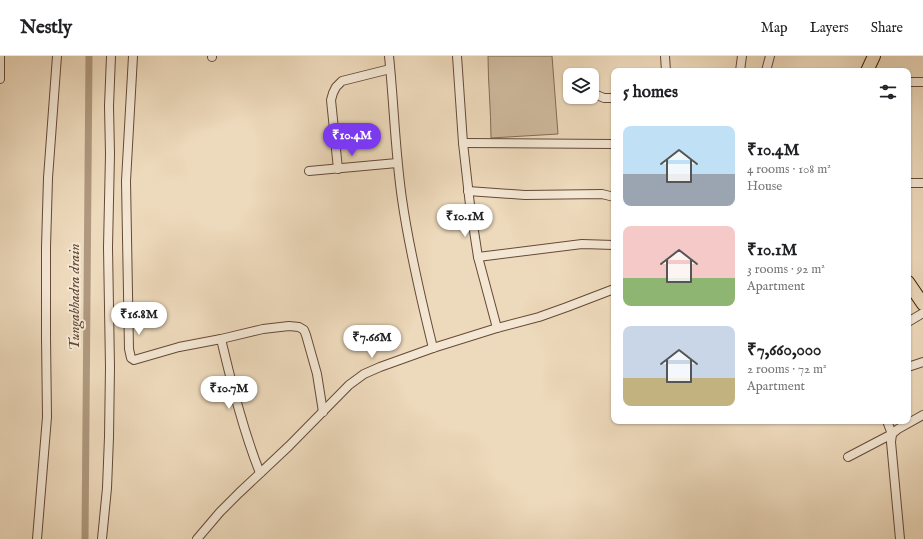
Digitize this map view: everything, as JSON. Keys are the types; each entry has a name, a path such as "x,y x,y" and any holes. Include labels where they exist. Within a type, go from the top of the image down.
{"main road":[{"path":"868,68 874,56"},
{"path":"911,286 923,304"}],"street":[{"path":"0,56 0,79"},
{"path":"36,539 47,416 46,315 48,178 57,56"},
{"path":"102,539 107,488 109,437 110,367 108,247 110,154 109,106 111,56"},
{"path":"133,56 126,181 131,358 134,360 179,347 263,329 289,326 299,327 304,330 317,374 323,412"},
{"path":"389,56 397,163 402,200 414,271 433,348"},
{"path":"457,56 463,143 470,205 478,257 497,328"},
{"path":"665,56 666,68"},
{"path":"740,68 742,56"},
{"path":"767,68 770,56"},
{"path":"338,168 332,100 336,87 342,81 390,69"},
{"path":"911,82 923,82"},
{"path":"599,96 611,98"},
{"path":"463,143 611,144"},
{"path":"309,171 397,163"},
{"path":"911,183 923,183"},
{"path":"468,191 526,195 602,194 611,196"},
{"path":"478,257 582,244 611,245"},
{"path":"197,539 220,512 290,446 349,385 364,374 433,348 568,307 611,290"},
{"path":"911,320 923,313"},
{"path":"221,339 236,399 250,447 260,474"},
{"path":"911,366 923,362"},
{"path":"911,422 923,415"},
{"path":"888,424 892,434 891,442 900,539"},
{"path":"848,457 892,434 907,424"}],"shaded area":[{"path":"488,56 552,56 558,134 491,138"}],"waterway":[{"name":"Tungabhadra drain","path":"85,539 89,56"}]}
